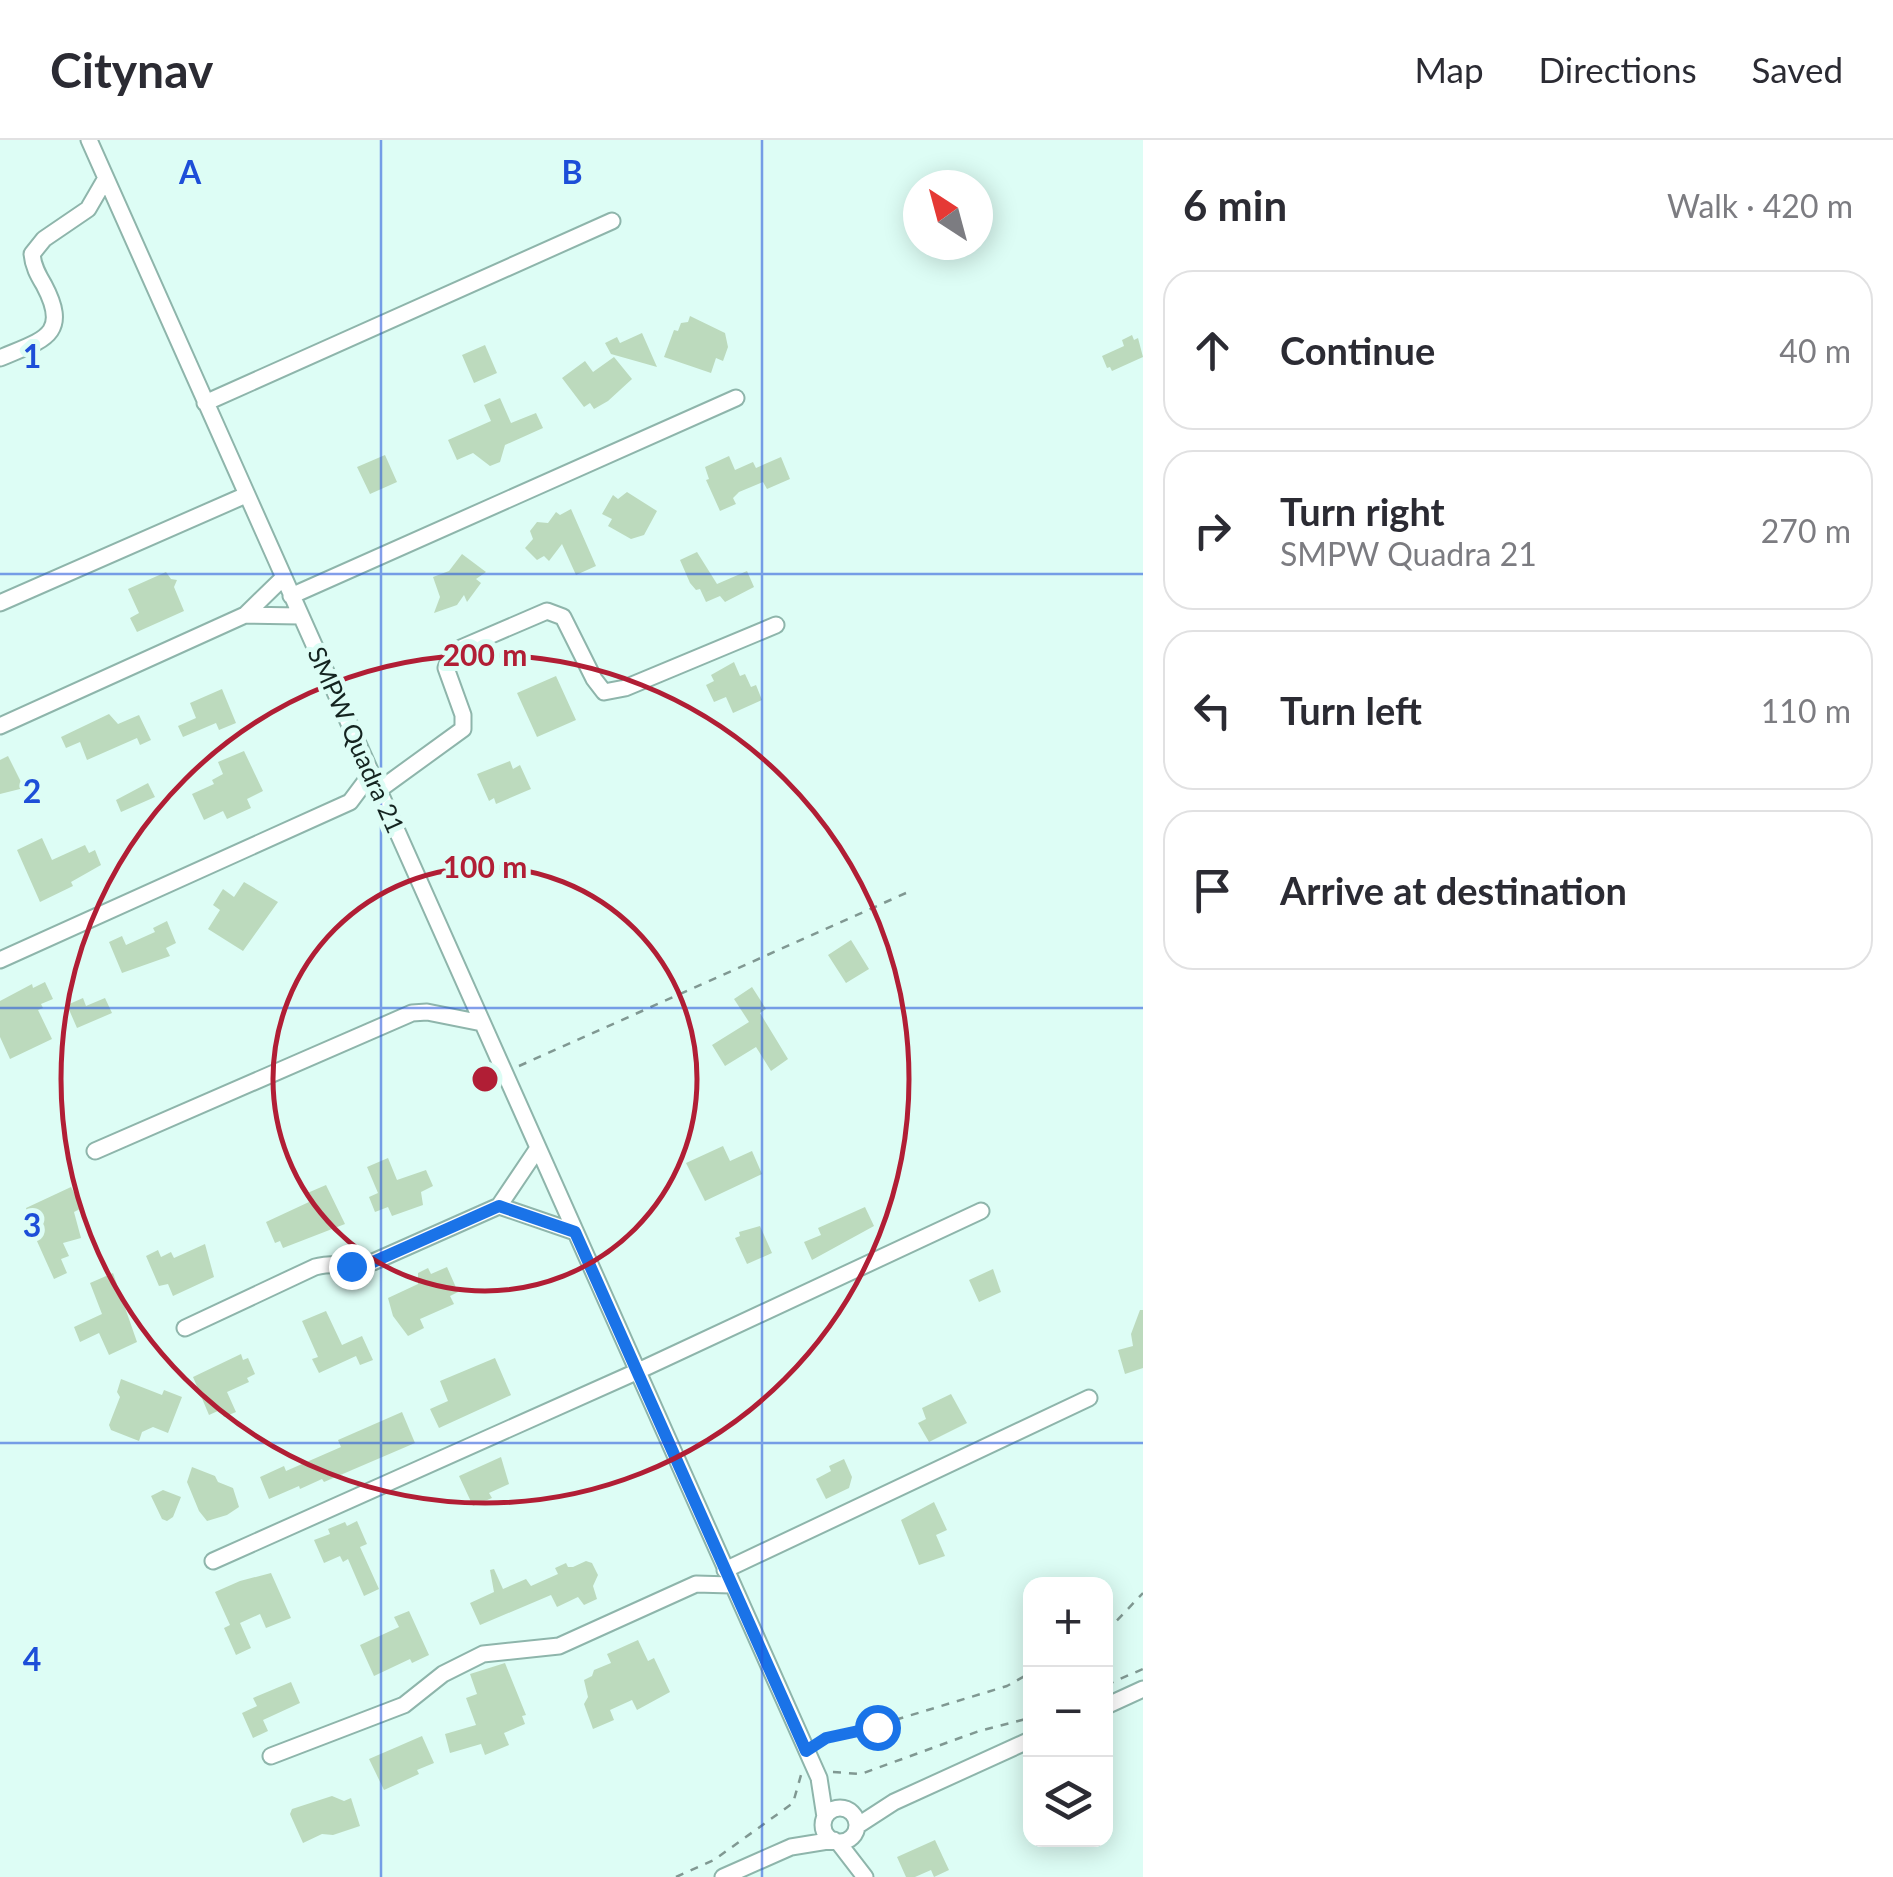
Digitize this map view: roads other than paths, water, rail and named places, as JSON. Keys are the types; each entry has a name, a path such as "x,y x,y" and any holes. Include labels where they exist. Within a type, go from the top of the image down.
{"street":[{"name":"SMPW Quadra 21","path":"88,140 813,1765 824,1820"},
{"path":"0,358 38,342 52,330 56,312 34,267 32,254 44,239 88,209 106,178"},
{"path":"88,209 122,214"},
{"path":"205,403 612,221"},
{"path":"291,596 736,398"},
{"path":"0,603 246,495"},
{"path":"0,726 245,615 283,578"},
{"path":"378,790 463,729 463,716 446,668 451,655 547,610 563,617 604,692 625,688 776,625"},
{"path":"245,615 300,616"},
{"path":"0,960 350,802 371,774"},
{"path":"350,802 386,806"},
{"path":"94,1151 412,1013 427,1012 482,1023"},
{"path":"185,1328 314,1267 373,1262 499,1206 538,1148"},
{"path":"499,1206 575,1232"},
{"path":"213,1562 636,1372 981,1211"},
{"path":"271,1756 404,1706 443,1674 483,1654 558,1646 686,1587 728,1578 1089,1398"},
{"path":"1113,1703 1143,1689"},
{"path":"791,1847 848,1840 857,1828 894,1802 1023,1743"},
{"name":"SMPW Quadra 21","path":"813,1765 847,1809"},
{"path":"724,1877 791,1847 835,1808 894,1802"},
{"path":"847,1809 856,1817 863,1873"},
{"path":"824,1820 826,1835 863,1873"}]}
